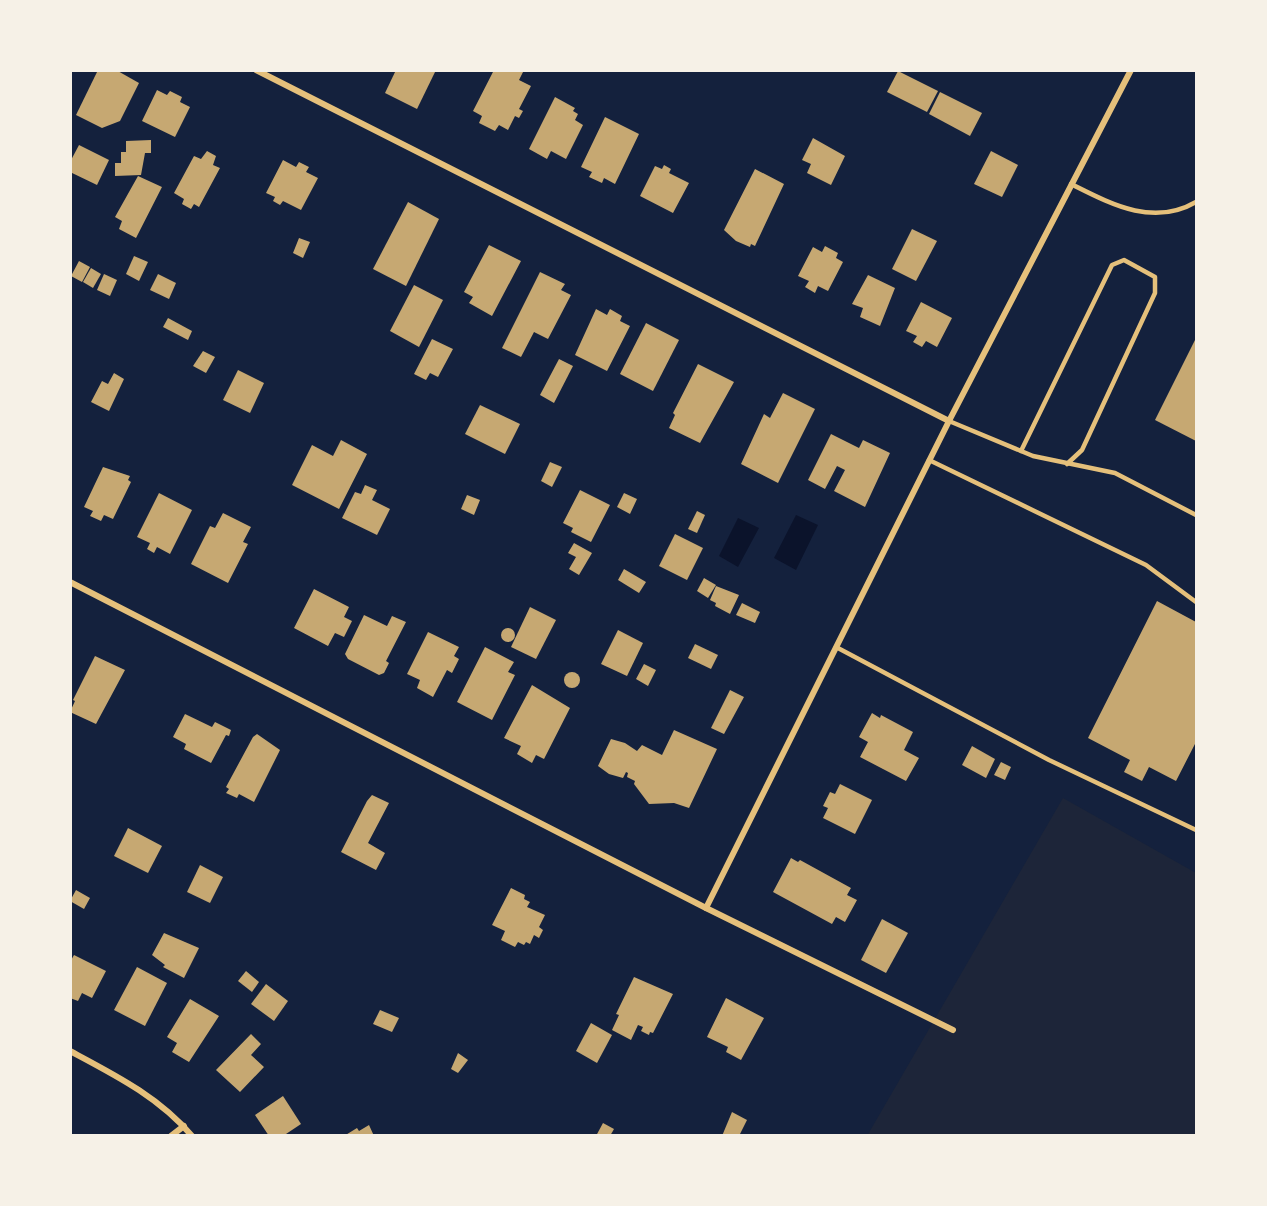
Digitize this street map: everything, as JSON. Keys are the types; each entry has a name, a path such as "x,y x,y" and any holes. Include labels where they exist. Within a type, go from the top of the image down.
{"street":[{"path":"256,70 949,421"},
{"path":"706,908 929,460 1131,70"},
{"path":"70,582 706,908 953,1030"},
{"path":"70,1051 130,1083 184,1126 192,1136"},
{"path":"171,1136 184,1126"}],"lane":[{"path":"1071,184 1130,212 1171,211 1197,201"},
{"path":"1021,451 1112,266 1124,260 1155,277 1155,293 1082,450 1067,464"},
{"path":"949,421 1021,451 1067,464 1115,473 1197,515"},
{"path":"929,460 1146,565 1197,602"},
{"path":"836,647 1049,760 1197,830"}],"shaded area":[{"path":"796,515 818,525 796,570 774,558"},
{"path":"738,518 759,528 738,567 719,556"},
{"path":"1063,798 1196,873 1196,1135 867,1136"}],"building":[{"path":"98,70 116,70 139,83 120,121 102,128 76,115"},
{"path":"396,70 436,70 417,109 385,93"},
{"path":"494,70 524,70 519,80 531,86 519,109 523,111 519,118 515,116 508,130 499,125 495,131 479,123 482,116 473,111"},
{"path":"898,71 938,91 927,112 887,92"},
{"path":"157,90 167,95 170,91 182,97 180,102 190,107 175,137 142,121"},
{"path":"940,92 982,113 970,136 929,114"},
{"path":"555,97 575,108 573,111 578,114 575,120 583,125 566,159 551,151 547,159 529,149"},
{"path":"605,117 639,134 615,184 604,178 602,183 589,177 592,172 581,167"},
{"path":"813,138 845,156 831,185 807,173 811,164 802,160"},
{"path":"151,140 151,153 145,153 141,175 115,176 115,163 121,163 121,152 126,152 126,141"},
{"path":"79,145 109,160 97,185 70,172 70,162"},
{"path":"207,151 216,156 213,165 220,168 199,207 194,204 191,209 182,204 184,199 174,193 194,156 201,159"},
{"path":"991,151 1018,165 1002,197 974,184"},
{"path":"283,160 296,167 299,162 309,167 306,172 318,178 301,210 283,201 280,205 273,201 275,197 266,193"},
{"path":"664,165 671,169 669,173 689,183 673,213 640,196 655,166 662,169"},
{"path":"755,169 784,184 755,246 751,244 750,247 736,241 724,230"},
{"path":"138,176 162,187 136,238 119,229 122,221 115,217"},
{"path":"408,202 439,219 406,286 373,269"},
{"path":"912,229 937,241 916,281 892,269"},
{"path":"299,238 310,242 303,258 293,253"},
{"path":"489,245 521,261 492,316 469,303 473,297 464,292"},
{"path":"825,246 838,253 836,258 843,262 828,291 818,286 815,293 805,287 809,281 798,276 813,247 822,252"},
{"path":"134,256 148,262 139,281 126,274"},
{"path":"79,261 90,267 82,282 71,276"},
{"path":"91,268 101,274 93,288 83,282"},
{"path":"540,272 565,284 561,290 571,295 548,339 534,332 521,357 502,348"},
{"path":"104,274 117,280 110,296 97,290"},
{"path":"158,274 176,283 169,299 150,290"},
{"path":"868,275 895,288 880,326 860,317 863,308 852,304"},
{"path":"414,285 443,300 419,347 390,331"},
{"path":"921,302 952,318 937,347 926,341 922,347 913,342 917,336 906,331"},
{"path":"596,309 607,315 610,309 622,316 620,321 630,326 607,371 575,355"},
{"path":"168,318 192,331 188,340 163,327"},
{"path":"646,323 679,340 653,391 620,374"},
{"path":"1196,338 1196,441 1155,420"},
{"path":"432,339 453,349 438,377 430,373 426,380 414,374"},
{"path":"203,351 215,357 206,373 193,366"},
{"path":"559,359 573,366 554,403 540,395"},
{"path":"698,364 734,382 700,443 669,428 675,415 673,413"},
{"path":"238,370 264,383 250,413 223,400"},
{"path":"114,373 124,379 109,411 91,402 102,381 108,384"},
{"path":"783,393 815,409 778,483 741,464 764,414 770,418"},
{"path":"480,405 520,424 505,454 465,434"},
{"path":"831,434 859,448 863,440 890,453 865,507 834,491 845,470 837,466 825,489 808,480"},
{"path":"341,440 367,454 339,509 292,485 312,445 333,456"},
{"path":"550,462 562,467 552,487 541,481"},
{"path":"103,467 130,476 128,480 131,482 113,519 104,515 101,521 90,516 93,511 84,507"},
{"path":"365,485 377,490 372,500 390,509 377,535 342,518 355,492 361,494"},
{"path":"580,490 610,505 591,542 571,532 573,528 563,523"},
{"path":"159,493 192,510 170,554 157,547 154,553 147,549 150,543 137,537"},
{"path":"624,493 637,499 630,514 617,507"},
{"path":"467,495 480,500 474,515 461,509"},
{"path":"697,511 705,515 697,533 688,529"},
{"path":"223,513 251,527 243,542 248,544 228,583 191,564 210,526 215,528"},
{"path":"675,534 703,548 687,580 659,566"},
{"path":"574,543 592,553 579,575 569,569 576,557 568,553"},
{"path":"624,569 646,582 639,593 618,580"},
{"path":"704,578 716,585 708,598 697,591"},
{"path":"716,586 739,595 730,614 715,606 716,603 710,600"},
{"path":"314,589 349,607 344,617 352,621 344,637 335,633 328,646 294,628"},
{"path":"1157,601 1196,622 1196,742 1176,781 1149,767 1142,781 1124,772 1130,760 1088,738"},
{"path":"742,603 760,612 755,623 736,615"},
{"path":"530,607 556,620 536,659 511,647"},
{"path":"364,615 387,626 392,616 406,622 386,661 389,663 384,673 379,675 348,659 345,654"},
{"path":"508,628 513,630 515,635 513,640 508,642 503,640 501,635 503,630"},
{"path":"618,630 643,643 627,676 601,664"},
{"path":"428,632 459,647 454,656 459,659 452,673 447,670 433,697 417,688 420,680 407,674"},
{"path":"695,644 718,655 711,669 688,658"},
{"path":"485,647 514,662 508,672 515,675 492,720 457,702"},
{"path":"95,656 125,670 96,724 70,712 75,701 73,700"},
{"path":"644,664 656,670 648,686 636,679"},
{"path":"569,672 575,672 580,680 578,686 569,688 564,683 564,677"},
{"path":"532,685 570,708 544,759 536,755 532,763 517,754 521,746 504,738"},
{"path":"730,690 744,697 724,734 711,728"},
{"path":"872,713 880,718 881,715 913,732 904,750 919,758 906,781 860,757 868,742 859,737"},
{"path":"185,714 212,727 215,722 231,730 211,763 184,749 186,744 173,737"},
{"path":"674,730 717,749 689,808 674,803 649,804 634,784 635,781 627,777 628,773 626,772 623,778 609,774 598,766 611,739 625,743 637,751 642,745 662,755"},
{"path":"257,734 280,750 254,802 239,794 237,798 226,793 229,789 226,787 253,737"},
{"path":"972,746 995,759 986,778 962,765"},
{"path":"1001,762 1011,767 1005,780 994,775"},
{"path":"840,784 872,800 855,834 823,818 828,808 823,806 830,792 835,794"},
{"path":"372,795 389,803 368,843 385,853 376,870 341,852"},
{"path":"128,828 162,846 148,873 114,856"},
{"path":"791,858 798,862 800,860 851,888 847,895 857,900 845,922 836,917 832,924 773,892"},
{"path":"200,865 223,877 210,903 187,892"},
{"path":"511,888 525,895 524,899 530,902 527,907 545,915 539,927 543,930 539,938 534,935 530,944 526,942 524,945 518,942 515,947 501,940 505,931 492,925"},
{"path":"76,890 90,898 84,909 70,901"},
{"path":"882,919 908,933 886,973 861,960"},
{"path":"164,933 199,948 184,978 163,967 165,965 152,955"},
{"path":"74,955 106,971 92,998 82,993 78,1001 70,998 70,962"},
{"path":"137,967 167,983 145,1026 114,1010"},
{"path":"246,971 259,982 252,992 238,981"},
{"path":"634,977 673,994 653,1033 650,1032 649,1035 641,1031 643,1027 638,1025 631,1040 612,1030 619,1015 616,1014"},
{"path":"266,984 288,1001 274,1021 251,1004"},
{"path":"726,998 764,1018 741,1060 726,1052 728,1047 707,1037"},
{"path":"190,999 219,1016 189,1062 172,1052 177,1043 167,1037"},
{"path":"380,1010 399,1018 392,1032 373,1024"},
{"path":"591,1023 612,1035 597,1063 576,1051"},
{"path":"251,1034 261,1044 251,1055 264,1067 240,1092 216,1070"},
{"path":"458,1053 468,1060 458,1073 451,1069"},
{"path":"283,1096 301,1124 283,1136 269,1136 255,1115"},
{"path":"732,1112 747,1120 739,1136 722,1136"},
{"path":"603,1123 614,1129 610,1136 596,1136"},
{"path":"369,1125 374,1136 344,1136 357,1128 359,1131"}]}
